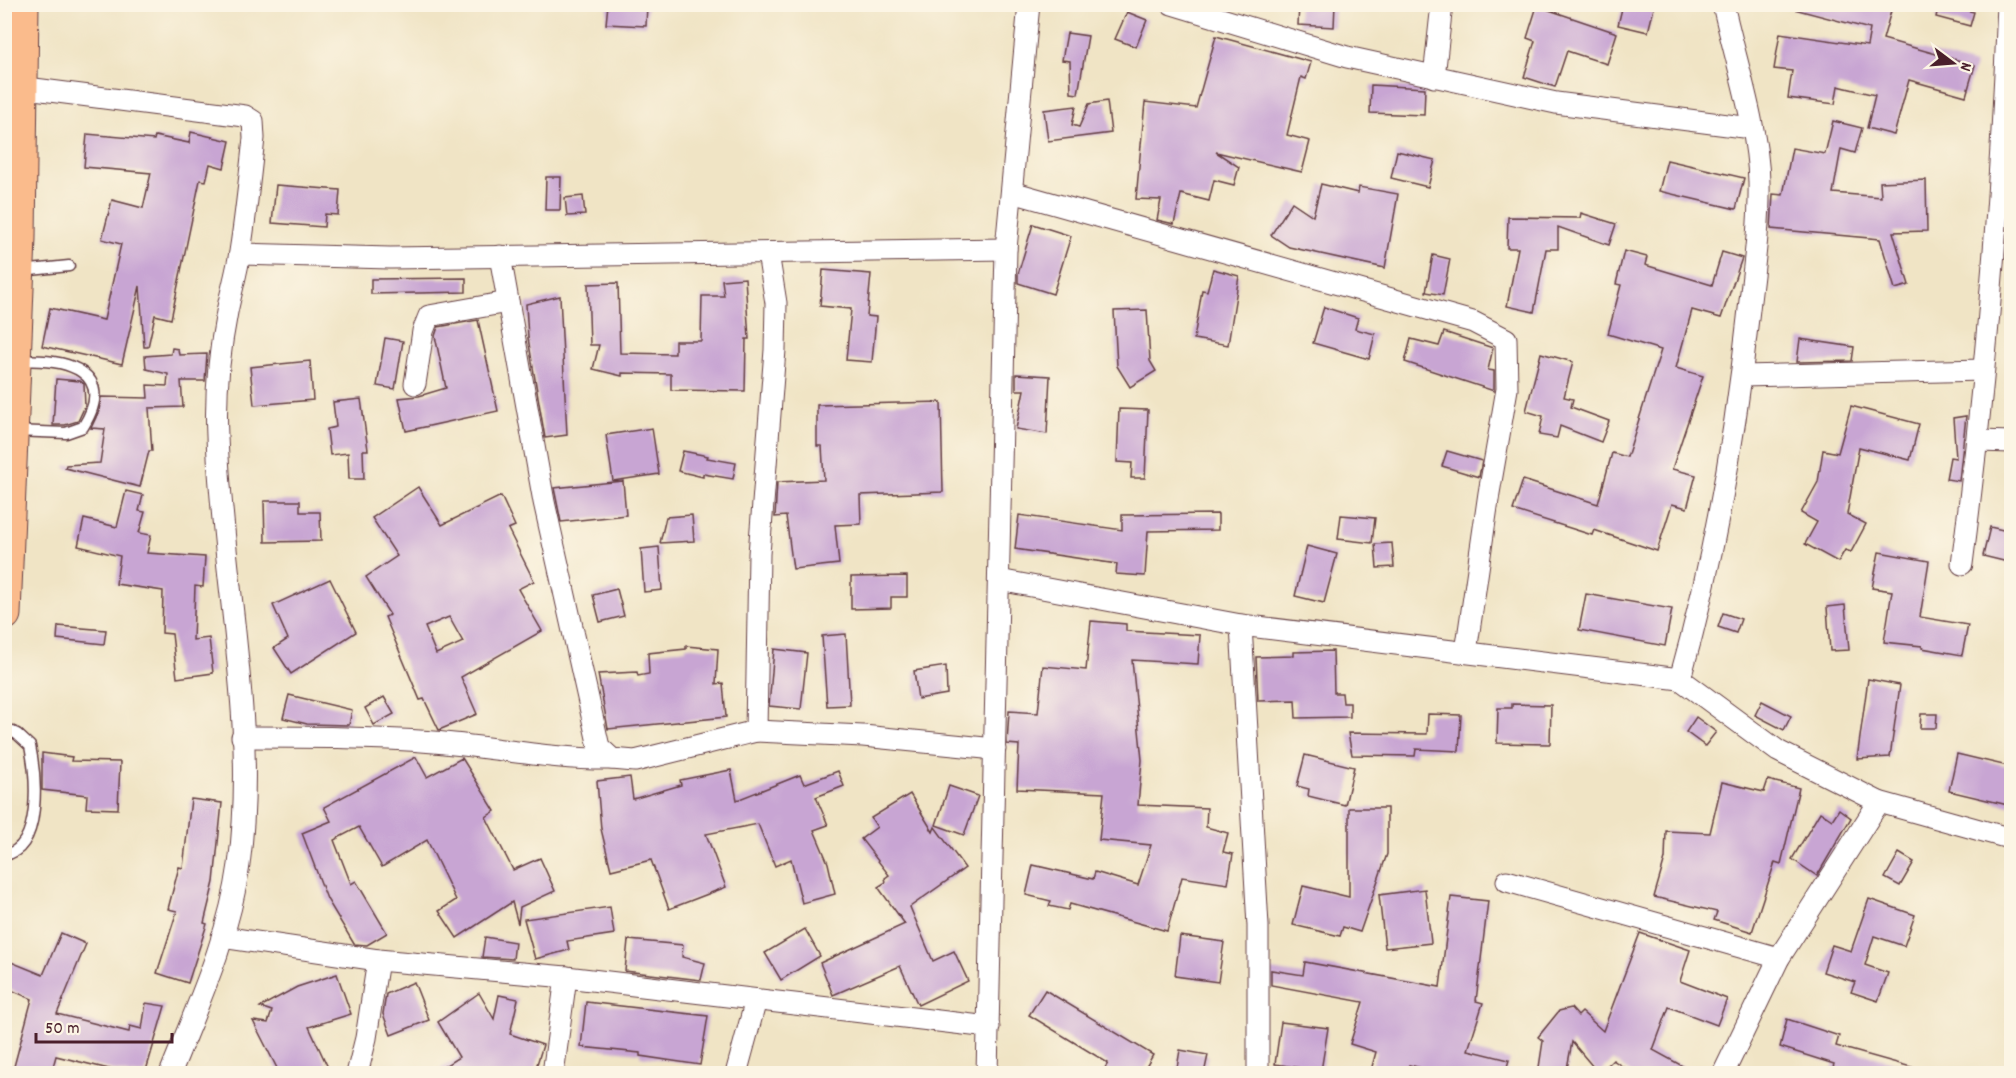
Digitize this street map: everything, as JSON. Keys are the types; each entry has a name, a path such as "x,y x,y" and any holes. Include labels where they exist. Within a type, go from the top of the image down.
{"main road":[{"path":"4,614 18,272 12,86 22,4"}],"street":[{"path":"987,1074 1006,249 1029,4"},
{"path":"1172,4 1347,57 1434,77 1556,103 1751,128"},
{"path":"1434,77 1442,4"},
{"path":"1680,679 1698,615 1742,376 1754,268 1759,181 1751,128 1723,4"},
{"path":"1962,564 1978,441 2006,139 2008,4"},
{"path":"12,86 244,116 253,120 254,138 240,254 217,376 217,436 226,556 242,689 244,779 239,864 222,937 170,1074"},
{"path":"1012,192 1473,321 1506,339 1507,389 1489,493 1467,652"},
{"path":"240,254 390,258 1006,249"},
{"path":"756,731 759,554 775,350 776,303 768,252"},
{"path":"500,256 544,502 599,747 612,759"},
{"path":"415,384 423,331 429,316 508,302"},
{"path":"1742,376 1983,370"},
{"path":"1978,441 2012,442"},
{"path":"999,580 1241,625 1680,679 1778,751 1879,802 2012,839"},
{"path":"1241,625 1258,926 1258,1074"},
{"path":"242,737 336,736 435,742 560,758 635,761 756,731 863,736 995,748"},
{"path":"1727,1073 1779,958 1879,802"},
{"path":"1507,881 1779,958"},
{"path":"222,937 378,960 566,977 989,1028"},
{"path":"357,1074 366,1038 378,960"},
{"path":"553,1074 566,977"},
{"path":"736,1074 756,1000"}],"lane":[{"path":"18,272 69,266"},
{"path":"10,428 66,433 83,427 94,410 97,392 89,376 69,366 15,361"},
{"path":"4,728 17,734 30,746 34,780 33,810 26,843 15,854 4,855"}],"building":[{"path":"608,4 647,4 646,26 606,24"},
{"path":"1299,4 1335,4 1334,27 1298,25"},
{"path":"1623,4 1655,4 1648,32 1618,25"},
{"path":"1794,4 1893,4 1883,39 1975,65 1966,96 1909,80 1894,135 1867,128 1875,95 1838,86 1835,104 1788,98 1792,71 1774,69 1780,33 1867,46 1870,29 1794,9"},
{"path":"1939,4 1974,12 1970,26 1936,17"},
{"path":"1537,6 1617,33 1607,64 1567,51 1555,87 1524,77 1535,41 1527,38"},
{"path":"1127,12 1147,20 1136,47 1115,39"},
{"path":"1067,33 1088,36 1078,94 1071,93 1070,61 1062,60"},
{"path":"1216,36 1311,62 1306,79 1301,77 1287,135 1310,141 1302,172 1216,152 1239,167 1234,185 1214,180 1209,201 1181,194 1174,224 1157,220 1161,200 1136,199 1145,102 1196,108"},
{"path":"1371,85 1425,88 1424,115 1370,113"},
{"path":"1107,101 1111,133 1048,141 1044,110 1076,106 1072,125 1079,127 1089,104"},
{"path":"1833,121 1862,128 1855,153 1841,149 1833,193 1881,197 1880,182 1926,180 1927,231 1893,232 1909,285 1895,289 1880,239 1771,229 1773,194 1783,195 1792,148 1825,154"},
{"path":"191,132 230,141 224,168 210,164 206,181 200,180 171,319 155,315 148,347 144,347 140,286 122,364 42,346 50,308 104,320 121,244 102,239 112,200 143,208 151,173 84,167 87,134 154,140 155,136 189,143"},
{"path":"1397,151 1435,160 1428,187 1391,178"},
{"path":"1667,160 1744,178 1736,209 1659,191"},
{"path":"546,177 561,177 560,210 545,210"},
{"path":"1321,184 1358,193 1359,187 1398,194 1385,268 1289,247 1271,235 1292,202 1313,216"},
{"path":"276,185 340,190 338,215 325,214 324,227 272,223"},
{"path":"583,196 585,215 567,216 565,198"},
{"path":"1581,213 1616,224 1609,245 1558,227 1558,249 1546,249 1534,312 1507,306 1518,248 1507,248 1508,217 1580,218"},
{"path":"1033,224 1071,236 1053,294 1018,283 1018,274"},
{"path":"1624,251 1647,257 1645,265 1712,285 1722,252 1742,258 1721,318 1692,310 1676,368 1703,376 1672,469 1696,475 1687,508 1672,504 1657,551 1594,530 1592,535 1513,510 1523,480 1598,504 1612,453 1627,457 1661,350 1608,334 1621,285 1616,284"},
{"path":"1433,255 1450,259 1443,295 1426,292"},
{"path":"1213,269 1239,276 1228,345 1194,339 1202,290 1207,291"},
{"path":"823,270 871,274 867,316 876,317 872,362 846,360 851,309 820,306"},
{"path":"466,278 466,292 371,294 371,279"},
{"path":"745,278 749,339 746,339 745,391 671,390 671,374 622,373 622,376 593,369 599,345 590,345 588,284 618,283 620,353 675,354 675,341 701,341 702,296 724,296 722,280"},
{"path":"560,296 567,435 545,438 528,338 526,304"},
{"path":"1324,307 1358,318 1355,329 1375,334 1369,359 1313,343"},
{"path":"1147,310 1150,361 1156,371 1130,387 1117,366 1114,311"},
{"path":"478,320 498,411 406,431 399,398 419,396 446,388 435,336 438,327"},
{"path":"1444,332 1493,348 1488,370 1494,371 1494,391 1405,362 1411,339 1439,346"},
{"path":"385,338 403,341 395,389 377,386"},
{"path":"1800,339 1854,347 1852,361 1797,362"},
{"path":"172,348 178,349 179,355 207,354 205,381 181,381 183,407 149,408 152,451 149,451 140,487 65,468 66,465 100,463 105,429 91,428 99,411 101,397 148,398 147,385 167,386 168,374 146,369 145,356 171,354"},
{"path":"1541,353 1573,362 1564,397 1573,399 1571,407 1609,421 1601,442 1560,426 1557,438 1539,435 1543,416 1526,411"},
{"path":"310,361 313,400 254,405 250,367"},
{"path":"1016,374 1050,376 1047,434 1016,429 1024,390 1016,390"},
{"path":"56,379 80,381 84,384 85,406 78,421 65,425 53,425"},
{"path":"361,399 368,450 363,450 364,479 349,479 348,453 330,455 327,429 336,427 333,402"},
{"path":"941,402 943,492 860,495 861,524 835,525 839,564 793,569 786,516 775,517 777,482 824,480 822,446 817,446 817,405"},
{"path":"1851,406 1919,424 1910,460 1859,447 1847,514 1866,524 1851,552 1845,550 1838,562 1805,544 1817,522 1801,513 1818,482 1823,450 1838,453"},
{"path":"1119,409 1148,410 1145,478 1131,478 1132,463 1117,462"},
{"path":"1966,416 1959,481 1946,479 1950,457 1956,458 1953,418"},
{"path":"652,428 659,474 613,481 606,435"},
{"path":"683,451 736,463 733,479 703,474 703,477 678,471"},
{"path":"1447,451 1482,461 1479,477 1442,466"},
{"path":"623,481 626,515 561,522 554,488"},
{"path":"418,487 442,525 501,496 515,526 508,529 534,581 518,589 542,631 461,677 477,714 439,730 424,699 420,700 385,617 390,615 366,577 397,556 372,518","holes":["449,617 463,642 436,654 425,627"]},
{"path":"126,491 143,495 139,511 145,512 139,533 151,535 147,553 205,557 203,587 195,586 193,640 209,638 213,673 177,678 172,634 162,633 163,591 116,584 120,556 78,546 84,519 117,527"},
{"path":"264,501 300,501 300,512 320,512 321,541 265,542"},
{"path":"1218,514 1218,530 1148,531 1145,576 1116,574 1117,564 1015,549 1019,515 1122,530 1122,515"},
{"path":"692,515 694,541 660,543 666,517"},
{"path":"1341,515 1375,518 1372,543 1338,539"},
{"path":"1990,527 2012,532 2012,563 1983,556"},
{"path":"1392,543 1394,567 1377,568 1375,544"},
{"path":"1307,546 1337,554 1324,603 1295,596"},
{"path":"659,547 662,590 644,592 641,549"},
{"path":"1879,552 1929,561 1920,617 1968,625 1962,655 1922,648 1922,646 1884,642 1892,591 1872,588"},
{"path":"907,576 907,597 891,597 891,608 851,609 851,577"},
{"path":"330,579 356,632 291,674 274,648 288,639 273,605"},
{"path":"617,589 624,616 600,622 593,595"},
{"path":"1586,594 1672,609 1665,646 1579,630"},
{"path":"1845,605 1849,650 1830,651 1827,607"},
{"path":"1723,613 1741,619 1736,633 1718,627"},
{"path":"1091,621 1126,624 1126,631 1200,635 1198,664 1132,660 1142,760 1138,805 1207,808 1206,827 1228,833 1223,852 1233,854 1228,884 1182,877 1167,931 1070,904 1068,910 1049,906 1051,901 1026,895 1033,865 1093,879 1095,872 1138,885 1151,845 1099,840 1104,793 1017,789 1019,745 1007,744 1009,711 1038,713 1043,666 1086,670"},
{"path":"58,626 106,630 104,644 57,639"},
{"path":"846,634 850,705 827,706 822,636"},
{"path":"686,646 718,649 716,684 723,683 726,717 608,729 598,674 637,672 638,676 649,674 648,653 686,649"},
{"path":"774,649 807,653 801,709 769,706"},
{"path":"1333,651 1334,693 1342,693 1343,703 1350,703 1350,717 1296,718 1295,700 1258,701 1256,657 1294,656 1294,652"},
{"path":"946,666 947,694 918,699 914,671"},
{"path":"1868,679 1900,685 1890,757 1857,759"},
{"path":"289,695 352,710 349,725 307,724 283,718"},
{"path":"384,697 394,714 374,725 365,708"},
{"path":"1762,701 1791,716 1784,730 1755,715"},
{"path":"1512,704 1551,705 1550,744 1497,743 1498,708 1512,708"},
{"path":"1428,714 1461,715 1459,751 1416,749 1415,756 1352,755 1348,733 1427,734"},
{"path":"1921,714 1937,714 1936,728 1920,728"},
{"path":"1696,717 1716,732 1705,746 1686,732"},
{"path":"42,753 72,757 71,761 120,762 118,809 86,808 87,795 42,790"},
{"path":"1957,754 2012,767 2012,806 1949,791"},
{"path":"1305,755 1354,767 1345,805 1308,796 1309,789 1297,786"},
{"path":"416,757 427,777 462,758 495,811 486,817 513,870 540,858 555,891 520,907 518,924 512,902 457,938 439,911 456,900 427,840 382,867 359,827 334,840 351,884 356,881 387,933 367,945 354,944 327,899 302,833 331,821 324,807"},
{"path":"731,770 737,800 800,775 804,784 838,771 844,786 816,797 828,825 814,830 828,863 835,894 802,903 791,859 775,866 758,824 706,834 726,887 669,909 651,860 611,870 601,829 597,781 630,777 633,799 681,785 680,780"},
{"path":"1768,780 1799,788 1781,864 1775,862 1752,932 1714,920 1717,912 1654,897 1665,859 1666,831 1710,833 1722,782 1764,792"},
{"path":"949,786 978,796 964,835 936,825"},
{"path":"910,794 933,832 935,827 965,868 910,907 933,961 954,951 968,981 918,1005 900,966 833,995 820,963 905,924 878,887 886,882 885,878 889,875 861,839 877,827 871,818"},
{"path":"191,799 222,803 214,882 204,923 207,924 188,983 157,973 177,911 168,909 179,867 183,868"},
{"path":"1349,808 1387,808 1387,854 1360,932 1343,927 1340,936 1293,925 1303,886 1349,897"},
{"path":"1839,809 1851,818 1817,876 1792,859 1820,812 1832,820"},
{"path":"1899,853 1914,862 1900,886 1885,878"},
{"path":"1425,889 1431,943 1385,948 1379,895"},
{"path":"1451,897 1488,901 1476,1001 1483,1003 1468,1050 1509,1060 1505,1074 1445,1074 1409,1065 1406,1074 1370,1074 1376,1052 1350,1044 1363,1002 1271,985 1271,970 1303,975 1305,962 1440,987"},
{"path":"1869,899 1915,915 1904,946 1874,936 1865,965 1888,973 1878,1001 1851,992 1855,982 1823,972 1832,945 1851,951"},
{"path":"610,907 614,934 567,941 569,950 535,959 524,919"},
{"path":"805,929 820,956 781,980 765,953"},
{"path":"61,933 86,944 57,1014 129,1032 130,1026 142,1029 146,1003 165,1006 145,1074 129,1074 56,1056 51,1074 12,1074 32,999 4,987 4,959 43,975"},
{"path":"1640,933 1690,950 1680,981 1727,999 1717,1025 1669,1007 1653,1050 1697,1074 1633,1074 1613,1060 1599,1074 1572,1042 1566,1074 1538,1074 1543,1041 1538,1037 1559,1011 1571,1008 1578,1016 1582,1012 1603,1031"},
{"path":"1180,936 1224,942 1218,982 1175,976"},
{"path":"485,937 515,942 513,959 482,957"},
{"path":"628,940 683,945 682,957 705,963 701,980 625,971"},
{"path":"337,974 351,1014 309,1027 331,1074 280,1074 253,1021 268,1023 272,1011 260,1007 297,987"},
{"path":"414,982 429,1020 391,1035 383,1014 386,994"},
{"path":"1045,990 1153,1055 1142,1074 1114,1074 1105,1068 1108,1063 1029,1015"},
{"path":"479,993 494,1019 499,995 518,999 510,1034 543,1045 534,1074 432,1074 459,1057 438,1022"},
{"path":"586,1002 708,1016 700,1065 640,1056 640,1053 581,1047"},
{"path":"1787,1019 1839,1036 1836,1046 1922,1070 1922,1074 1831,1074 1834,1064 1780,1047"},
{"path":"1281,1022 1328,1028 1321,1071 1275,1064"},
{"path":"1180,1050 1208,1055 1204,1074 1176,1074"}]}
